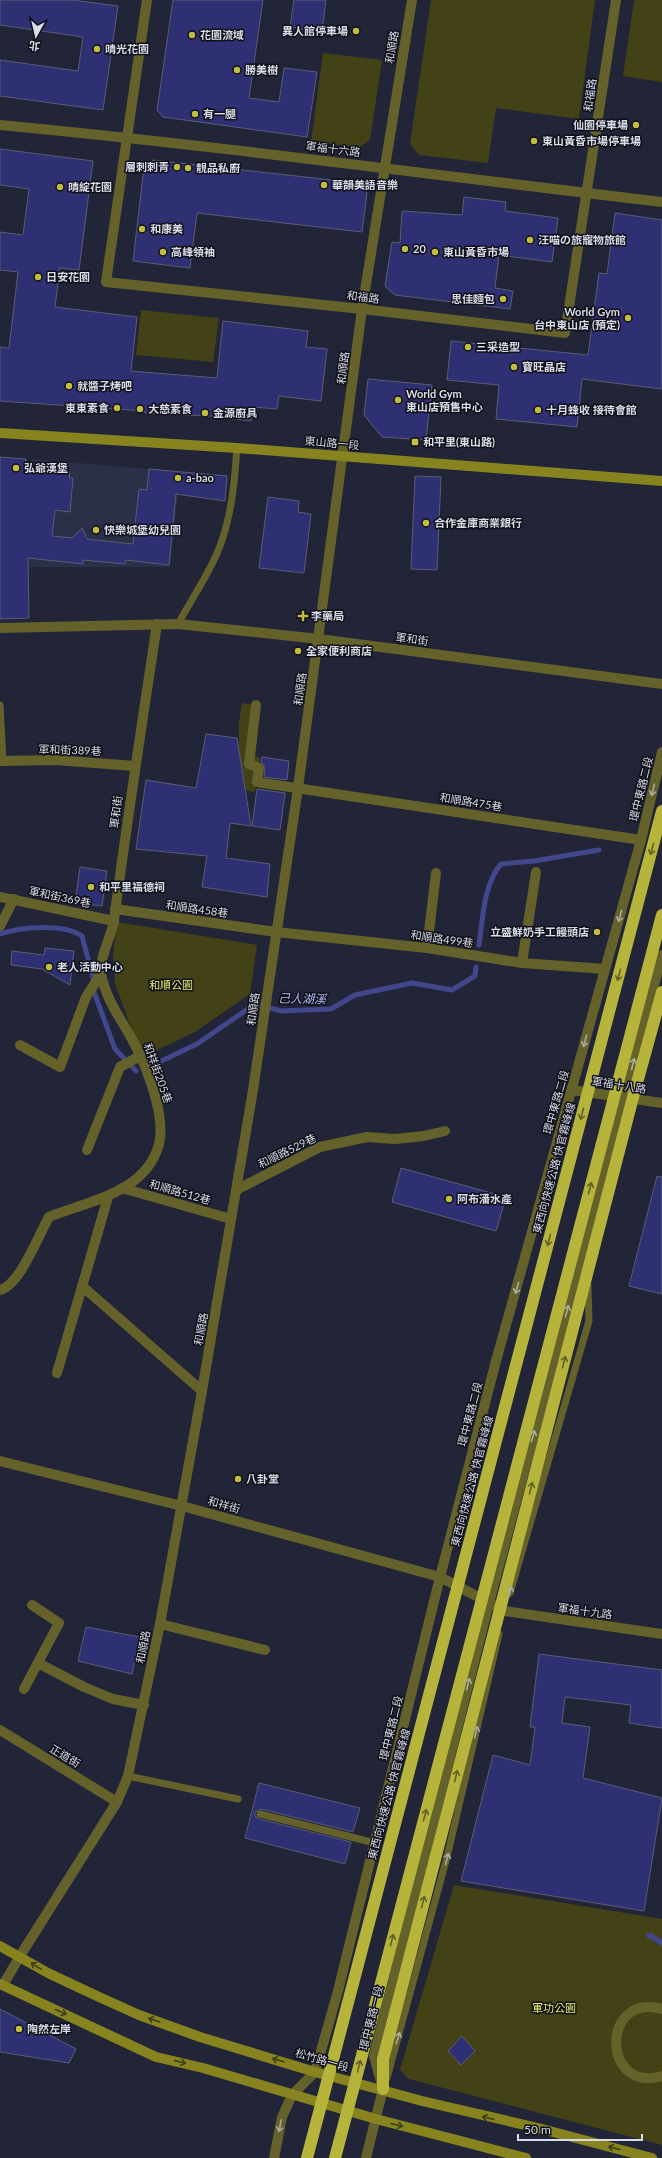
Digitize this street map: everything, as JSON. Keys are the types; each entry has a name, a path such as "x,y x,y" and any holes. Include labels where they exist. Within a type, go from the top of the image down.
{"highway":[{"name":"東西向快速公路 快官霧峰線","path":"307,2158 662,811"},
{"path":"336,2158 662,915"},
{"path":"384,2089 383,2059 620,1147 662,992"}],"street":[{"name":"和福路","path":"147,0 106,282 362,309 565,333 588,193 616,0"},
{"name":"和順路","path":"2,1984 117,1802 128,1776 144,1705 182,1506 264,1017 319,639 362,309 412,0"},
{"name":"軍福十六路","path":"0,125 126,137 386,167 662,202"},
{"name":"東山路一段","path":"0,433 237,448 662,481"},
{"name":"軍和街","path":"114,910 158,624"},
{"name":"軍和街","path":"0,628 178,624 319,639 662,684"},
{"name":"和順路475巷","path":"256,705 249,764 258,768 257,782 641,840"},
{"name":"環中東路二段","path":"292,2095 315,2072 338,1991 440,1577 496,1361 641,840 662,752"},
{"name":"軍和街389巷","path":"2,761 55,760 135,766"},
{"path":"427,948 436,872"},
{"path":"522,963 536,872"},
{"name":"軍和街369巷","path":"0,897 114,921"},
{"path":"0,927 14,899"},
{"path":"20,1045 60,1067 86,997 99,976 114,921 114,910"},
{"name":"和順路458巷","path":"114,910 276,932"},
{"name":"和順路499巷","path":"276,932 427,948 522,963 605,969"},
{"path":"489,1603 662,954"},
{"name":"和祥街205巷","path":"0,1290 7,1289 26,1264 48,1217 108,1197 122,1188 144,1173 159,1144 160,1114 149,1078 99,976"},
{"path":"87,1150 122,1066 139,1056"},
{"name":"軍福十八路","path":"572,1090 662,1103"},
{"name":"和順路529巷","path":"236,1190 320,1147 367,1137 395,1139 424,1136 445,1131"},
{"name":"和順路512巷","path":"122,1188 231,1219"},
{"path":"57,1373 108,1197"},
{"path":"82,1286 202,1391"},
{"name":"和祥街","path":"0,1461 182,1506 440,1577 489,1603"},
{"name":"軍福十九路","path":"489,1603 505,1611 662,1634"},
{"name":"環中東路一段","path":"384,2089 374,2056 489,1603"},
{"path":"24,1689 59,1623 32,1605"},
{"path":"160,1624 265,1650"},
{"path":"38,1663 91,1690 113,1699 144,1705"},
{"name":"正道街","path":"0,1730 117,1802"},
{"name":"松竹路一段","path":"0,1946 48,1973 139,2015 200,2037 315,2072 384,2089 430,2103 538,2128 652,2158"},
{"path":"2,1984 156,2057 203,2068 376,2119 526,2158"},
{"path":"662,2010 646,2008 631,2013 618,2028 615,2043 618,2058 631,2072 645,2078 662,2076"},
{"path":"366,2158 384,2089"},
{"path":"274,2158 282,2117 292,2095"}],"lane":[{"path":"178,624 215,556 226,528 235,478 237,448"},
{"name":"軍和街389巷","path":"0,705 2,761"},
{"path":"384,2089 447,1857 505,1611 589,1321 586,1236"},
{"path":"128,1776 238,1799"},
{"path":"260,1814 375,1843"}],"shaded area":[{"name":"快樂城堡幼兒園","path":"32,459 161,470 178,493 170,567 10,567"},
{"path":"646,1933 652,1933 662,1940 662,1947 653,1940 647,1938"}],"green space":[{"path":"431,0 595,0 579,119 496,108 488,163 419,155 410,144"},
{"path":"634,0 662,0 662,82 623,76"},
{"path":"323,53 382,60 370,140 360,147 311,142"},
{"path":"141,310 219,318 213,362 136,355"},
{"path":"242,703 260,706 255,756 260,758 255,792 235,789 239,759 239,722"},
{"name":"和順公園","path":"117,922 257,945 250,994 195,1032 142,1057 115,984 113,955"},
{"name":"軍功公園","path":"454,1885 662,1919 662,2145 409,2079 400,2070"}],"building":[{"name":"晴光花園","path":"0,0 72,0 118,6 103,110 0,96 0,60 78,71 83,37 0,25"},
{"path":"173,0 263,0 249,98 279,102 284,68 317,72 307,137 163,117 157,110"},
{"path":"294,0 326,0 322,32 290,27"},
{"path":"0,149 93,161 79,270 60,268 55,307 137,317 131,371 217,378 223,321 308,331 306,347 327,349 321,401 279,396 277,409 253,407 251,421 211,416 145,413 145,411 0,401 0,347 9,348 18,272 0,270 0,232 23,235 29,189 0,185"},
{"path":"153,160 359,183 367,193 362,232 197,213 190,268 133,261 144,167"},
{"path":"464,197 506,202 505,211 558,218 552,262 499,255 495,288 513,291 510,309 395,295 385,286 392,242 400,243 402,211 462,215"},
{"path":"615,213 662,220 662,389 582,379 577,427 496,419 499,385 447,380 451,341 588,355 599,273 607,274"},
{"name":"World Gym 東山店預售中心","path":"368,379 432,385 426,440 382,437 364,415"},
{"path":"0,457 26,459 25,472 53,469 70,472 69,478 73,478 70,512 55,510 52,536 72,538 82,528 87,539 133,544 139,489 147,490 149,469 227,476 225,501 176,494 169,565 126,560 125,564 83,560 83,564 28,558 29,618 0,619"},
{"name":"合作金庫商業銀行","path":"415,476 441,477 437,570 411,569"},
{"path":"268,497 299,501 298,512 311,514 304,573 259,568"},
{"path":"206,734 237,738 251,826 230,823 226,858 270,864 267,897 202,887 207,856 136,849 146,780 196,788"},
{"path":"262,757 289,761 287,780 264,777 265,766 261,762"},
{"path":"257,789 285,793 280,830 252,826"},
{"name":"和平里福德祠","path":"80,867 107,871 102,906 75,903"},
{"name":"老人活動中心","path":"45,948 74,951 70,985 42,969 11,965 12,951 44,955"},
{"name":"阿布潘水產","path":"401,1168 506,1197 496,1231 392,1202"},
{"path":"657,1176 662,1177 662,1294 629,1286"},
{"path":"86,1627 140,1637 132,1674 78,1661"},
{"path":"539,1654 662,1670 662,1728 629,1723 631,1705 565,1697 562,1723 590,1727 583,1778 662,1798 644,1911 461,1881 493,1755 530,1765 535,1727 530,1727"},
{"path":"259,1783 360,1808 353,1832 261,1809 255,1812 255,1816 259,1819 351,1842 345,1864 245,1838"},
{"name":"陶然左岸","path":"0,2009 76,2049 69,2063 0,2052"},
{"path":"462,2036 475,2051 461,2065 448,2051"}],"waterway":[{"name":"己人湖溪","path":"479,945 487,892 495,872 501,864 534,861 599,850"},
{"name":"己人湖溪","path":"0,934 30,928 53,928 64,929 82,936 93,978 94,992 115,1049 136,1071"},
{"name":"己人湖溪","path":"153,1065 197,1044 255,1004 281,1011 331,1009 355,995 412,983 452,990 475,976 476,967"}],"place":[{"name":"異人館停車場","path":"356,31"},
{"name":"花園流域","path":"192,35"},
{"name":"晴光花園","path":"97,49"},
{"name":"勝美樹","path":"237,70"},
{"name":"有一腿","path":"195,114"},
{"name":"仙園停車場","path":"636,125"},
{"name":"東山黃昏市場停車場","path":"534,141"},
{"name":"層刺刺青","path":"177,167"},
{"name":"靚品私廚","path":"188,168"},
{"name":"華韻美語音樂","path":"324,185"},
{"name":"晴綻花園","path":"60,187"},
{"name":"和康美","path":"142,229"},
{"name":"汪喵の旅寵物旅館","path":"530,240"},
{"name":"20","path":"405,249"},
{"name":"高峰領袖","path":"163,252"},
{"name":"東山黃昏市場","path":"435,252"},
{"name":"日安花園","path":"38,277"},
{"name":"思佳麵包","path":"503,299"},
{"name":"World Gym 台中東山店 (預定)","path":"628,318"},
{"name":"三采造型","path":"468,347"},
{"name":"寶旺晶店","path":"514,367"},
{"name":"就醬子烤吧","path":"69,386"},
{"name":"World Gym 東山店預售中心","path":"398,400"},
{"name":"東東素食","path":"117,408"},
{"name":"大慈素食","path":"140,409"},
{"name":"十月蜂收 接待會館","path":"538,410"},
{"name":"金源廚具","path":"205,413"},
{"name":"和平里(東山路)","path":"415,442"},
{"name":"弘爺漢堡","path":"16,468"},
{"name":"a-bao","path":"178,478"},
{"name":"合作金庫商業銀行","path":"426,523"},
{"name":"快樂城堡幼兒園","path":"96,530"},
{"name":"李藥局","path":"303,616"},
{"name":"全家便利商店","path":"298,651"},
{"name":"和平里福德祠","path":"91,887"},
{"name":"立盛鮮奶手工饅頭店","path":"597,932"},
{"name":"老人活動中心","path":"49,967"},
{"name":"阿布潘水產","path":"449,1199"},
{"name":"八卦堂","path":"238,1479"},
{"name":"陶然左岸","path":"19,2029"}]}
